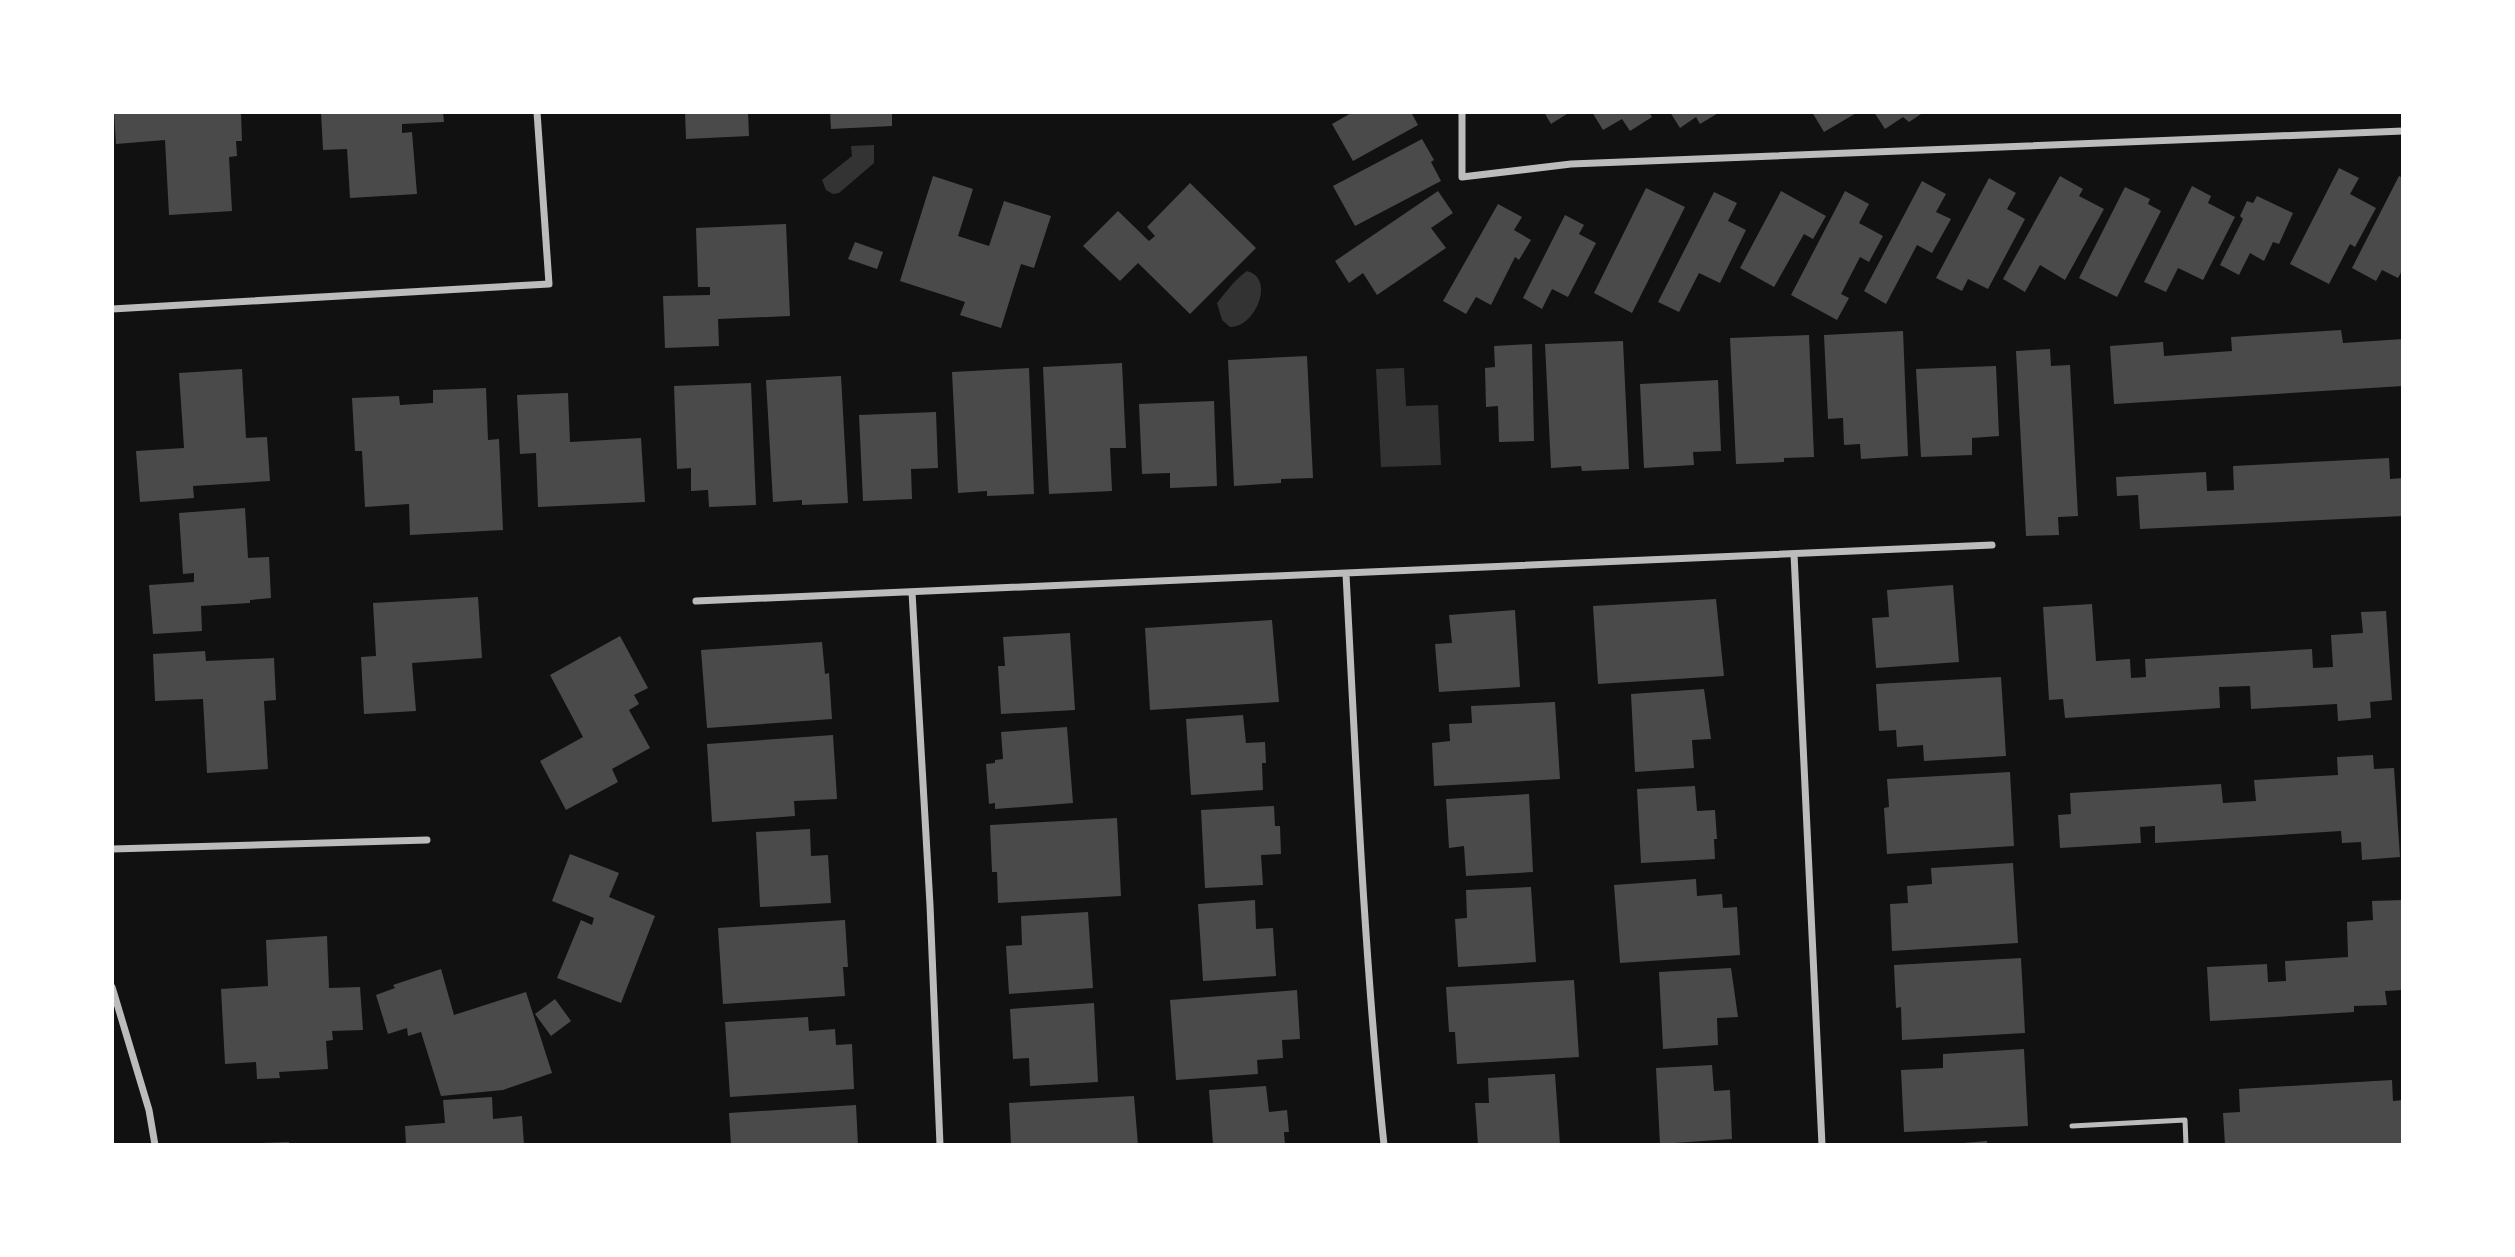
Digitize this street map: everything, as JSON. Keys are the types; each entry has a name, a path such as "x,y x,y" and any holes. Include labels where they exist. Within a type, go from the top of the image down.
{"street":[{"path":"112,309 549,284 537,112"},
{"path":"1462,112 1462,177 1571,164 2403,131"},
{"path":"696,600 1992,545"},
{"path":"1794,554 1822,1145"},
{"path":"1346,574 1364,892 1384,1145"},
{"path":"912,592 930,905 940,1145"},
{"path":"112,849 427,840"},
{"path":"112,987 149,1110 155,1145"}],"lane":[{"path":"2072,1126 2185,1120 2186,1145"}],"shaded area":[{"path":"874,145 874,163 839,193 833,194 826,190 822,180 852,156 851,146"},
{"path":"1247,271 1256,275 1260,283 1259,302 1247,320 1230,327 1222,320 1217,303"},
{"path":"1404,368 1406,406 1438,405 1441,465 1381,467 1376,369"}],"building":[{"path":"114,112 241,112 242,141 236,141 237,156 229,157 232,211 169,215 165,140 116,144"},
{"path":"321,112 443,112 444,122 402,124 402,133 412,132 417,194 350,198 347,149 323,150"},
{"path":"685,112 748,112 749,136 686,139"},
{"path":"830,112 892,112 892,126 831,129"},
{"path":"1353,112 1411,112 1418,125 1353,161 1332,124"},
{"path":"1544,112 1570,112 1551,124"},
{"path":"1592,112 1649,112 1652,117 1630,131 1622,119 1603,130"},
{"path":"1670,112 1720,112 1700,124 1696,117 1680,128"},
{"path":"1812,112 1858,112 1824,132"},
{"path":"1874,112 1924,112 1909,122 1903,117 1885,129"},
{"path":"1422,139 1434,160 1431,162 1441,181 1355,226 1333,186"},
{"path":"2339,168 2359,178 2350,194 2376,208 2355,247 2350,244 2329,284 2290,264"},
{"path":"933,176 973,189 958,236 989,246 1004,201 1051,216 1034,268 1021,264 1001,328 960,315 965,302 900,281"},
{"path":"2060,176 2083,189 2079,196 2104,209 2065,280 2040,265 2025,292 2003,279"},
{"path":"2399,176 2403,178 2403,269 2398,278 2382,270 2376,281 2352,268"},
{"path":"1989,178 2016,193 2007,209 2025,219 1988,289 1968,279 1962,291 1936,278"},
{"path":"1922,181 1946,194 1936,212 1951,219 1932,253 1917,245 1886,304 1864,291"},
{"path":"1190,183 1256,248 1190,314 1138,263 1120,281 1083,246 1118,211 1149,241 1155,236 1147,227"},
{"path":"2192,186 2211,196 2208,203 2235,217 2203,280 2178,268 2166,292 2144,282"},
{"path":"2125,187 2150,199 2148,204 2161,211 2117,297 2079,278"},
{"path":"1646,188 1685,207 1632,313 1594,293"},
{"path":"1438,191 1453,213 1431,228 1446,248 1377,295 1363,273 1349,283 1335,261"},
{"path":"1781,191 1826,216 1813,239 1804,234 1774,287 1740,268"},
{"path":"1845,191 1869,204 1859,223 1883,236 1869,262 1860,257 1841,294 1849,298 1837,320 1791,295"},
{"path":"1714,192 1737,203 1728,221 1746,230 1720,283 1699,273 1679,312 1658,302"},
{"path":"2257,196 2293,213 2279,244 2273,242 2264,261 2250,253 2239,275 2220,265 2243,219 2240,216 2247,201 2253,203"},
{"path":"1498,204 1522,217 1514,230 1531,240 1519,260 1515,257 1491,305 1476,297 1466,314 1443,301"},
{"path":"1565,215 1584,225 1579,234 1596,243 1568,297 1552,289 1542,309 1523,298"},
{"path":"786,224 790,316 718,319 719,346 665,348 663,296 710,295 710,287 698,287 696,228"},
{"path":"855,242 883,252 877,269 848,259"},
{"path":"2341,330 2343,343 2403,339 2403,386 2114,404 2110,346 2163,342 2164,356 2232,351 2231,337"},
{"path":"1903,331 1908,456 1861,459 1860,444 1844,445 1843,418 1828,419 1824,335"},
{"path":"1809,335 1814,457 1784,458 1784,462 1736,464 1730,338"},
{"path":"1623,341 1629,469 1582,471 1581,466 1551,468 1545,344"},
{"path":"1532,344 1534,441 1499,442 1498,406 1486,407 1485,368 1495,367 1494,346"},
{"path":"2050,349 2051,366 2070,365 2078,516 2058,517 2059,535 2026,536 2016,351"},
{"path":"1307,356 1313,478 1281,479 1281,483 1234,486 1228,360"},
{"path":"1122,363 1126,448 1110,448 1112,491 1049,494 1043,367"},
{"path":"1996,366 1999,436 1972,438 1972,455 1921,457 1916,369"},
{"path":"1029,368 1034,494 987,496 987,491 958,493 952,372"},
{"path":"242,369 246,438 267,437 270,481 193,486 194,498 140,502 136,451 184,448 179,373"},
{"path":"841,376 848,503 802,505 802,500 773,502 766,380"},
{"path":"1718,380 1721,451 1693,452 1694,465 1644,468 1640,384"},
{"path":"751,383 756,505 709,507 708,490 691,491 691,468 677,469 674,386"},
{"path":"486,388 488,440 499,439 503,530 410,535 409,504 365,507 362,451 355,451 352,398 399,396 400,405 433,403 433,390"},
{"path":"568,393 570,442 641,438 645,502 538,507 536,453 520,454 517,395"},
{"path":"1214,401 1217,486 1170,488 1170,473 1142,474 1139,404"},
{"path":"936,412 938,468 911,469 912,499 863,501 859,415"},
{"path":"2389,458 2390,479 2403,478 2403,516 2140,529 2138,495 2117,496 2116,477 2206,472 2207,491 2234,490 2233,466"},
{"path":"245,508 248,558 269,557 271,598 250,600 250,603 201,606 202,631 153,634 149,585 194,582 194,573 183,574 179,513"},
{"path":"1953,585 1959,662 1876,668 1872,618 1889,617 1887,590"},
{"path":"478,597 482,658 412,663 416,711 364,714 361,657 376,656 373,603"},
{"path":"1716,599 1724,676 1598,684 1593,606"},
{"path":"2092,604 2096,661 2130,659 2131,678 2146,677 2145,659 2312,649 2313,668 2333,667 2331,635 2363,633 2361,612 2386,611 2392,700 2370,702 2371,718 2338,721 2337,704 2251,709 2250,686 2219,687 2220,708 2065,718 2063,699 2049,700 2043,607"},
{"path":"1515,610 1520,687 1439,692 1435,644 1452,643 1449,615"},
{"path":"1272,620 1279,702 1150,710 1145,628"},
{"path":"1070,633 1075,710 1001,714 998,666 1005,666 1003,637"},
{"path":"620,636 648,688 634,695 639,704 629,710 650,748 612,769 618,782 566,810 540,761 583,737 550,675"},
{"path":"822,642 825,674 829,673 832,719 707,728 701,650"},
{"path":"205,651 206,661 274,658 276,700 264,701 268,769 207,773 203,699 155,701 153,654"},
{"path":"2001,677 2006,756 1924,761 1923,745 1897,747 1896,730 1879,731 1876,684"},
{"path":"1704,689 1711,739 1692,740 1694,768 1635,772 1631,694"},
{"path":"1555,702 1560,779 1434,786 1432,743 1450,741 1449,724 1472,723 1471,706"},
{"path":"1243,715 1246,743 1265,742 1266,763 1262,763 1263,790 1191,795 1186,719"},
{"path":"1067,727 1073,803 995,809 995,803 989,804 986,764 1003,759 1001,732"},
{"path":"833,735 837,799 794,801 795,816 712,822 707,744"},
{"path":"2373,755 2374,769 2394,768 2400,857 2362,860 2361,842 2342,843 2341,831 2155,843 2155,826 2140,827 2141,843 2060,848 2058,815 2071,814 2070,793 2221,784 2223,803 2256,801 2254,780 2338,775 2337,757"},
{"path":"2010,772 2014,846 1887,854 1884,808 1889,807 1887,779"},
{"path":"1695,786 1697,811 1715,810 1715,859 1641,863 1637,789"},
{"path":"1529,794 1533,872 1466,876 1464,846 1449,848 1446,799"},
{"path":"1274,806 1275,826 1280,826 1281,854 1261,855 1263,885 1205,888 1201,810"},
{"path":"1117,818 1121,896 998,903 997,872 992,872 990,825"},
{"path":"810,829 811,856 828,855 831,903 760,907 756,832"},
{"path":"570,854 619,873 609,897 655,916 621,1003 557,978 581,920 592,925 594,918 552,901"},
{"path":"2013,863 2018,943 1892,951 1890,904 1908,903 1907,886 1932,884 1931,868"},
{"path":"1696,879 1697,896 1722,894 1723,908 1737,907 1740,955 1620,963 1614,885"},
{"path":"1531,887 1536,962 1458,967 1455,919 1467,918 1466,890"},
{"path":"1255,900 1256,929 1273,928 1276,976 1203,981 1198,904"},
{"path":"2403,900 2403,990 2385,991 2387,1005 2354,1006 2354,1012 2210,1021 2207,967 2267,964 2268,982 2286,981 2285,961 2348,957 2347,922 2373,920 2372,901"},
{"path":"1088,912 1093,988 1009,994 1006,946 1022,945 1021,916"},
{"path":"845,920 848,967 843,967 845,996 723,1004 718,928"},
{"path":"327,936 329,988 360,987 363,1030 332,1031 333,1040 326,1041 328,1069 279,1072 280,1078 257,1079 256,1062 225,1064 221,989 268,986 266,940"},
{"path":"2021,958 2025,1033 1902,1040 1901,1007 1896,1008 1894,965"},
{"path":"1731,968 1738,1017 1717,1018 1718,1045 1663,1049 1659,972"},
{"path":"441,969 454,1015 526,992 552,1073 503,1090 441,1096 421,1032 408,1036 407,1028 388,1034 376,995 395,988 393,985"},
{"path":"1574,980 1579,1057 1457,1064 1455,1032 1449,1032 1446,987"},
{"path":"1297,990 1300,1039 1282,1040 1283,1058 1257,1060 1258,1074 1176,1080 1170,1000"},
{"path":"555,999 571,1021 551,1036 535,1014"},
{"path":"1094,1003 1098,1082 1030,1086 1029,1058 1013,1059 1010,1009"},
{"path":"808,1017 809,1031 835,1029 836,1045 852,1044 854,1089 730,1097 725,1022"},
{"path":"2024,1049 2028,1126 1904,1132 1901,1070 1943,1068 1943,1054"},
{"path":"1712,1065 1714,1091 1730,1090 1732,1139 1660,1144 1656,1068"},
{"path":"1555,1074 1560,1145 1478,1145 1475,1103 1489,1103 1488,1078"},
{"path":"2392,1080 2393,1101 2403,1100 2403,1145 2225,1145 2223,1113 2240,1112 2239,1089"},
{"path":"1266,1086 1269,1112 1287,1110 1289,1132 1284,1132 1285,1145 1213,1145 1209,1090"},
{"path":"1134,1096 1138,1145 1011,1145 1009,1103"},
{"path":"492,1097 493,1119 522,1116 524,1145 406,1145 405,1126 445,1123 443,1100"},
{"path":"856,1105 858,1145 731,1145 729,1113"},
{"path":"1987,1141 1987,1145 1963,1143"},
{"path":"289,1142 289,1145 261,1145 261,1143"}]}
